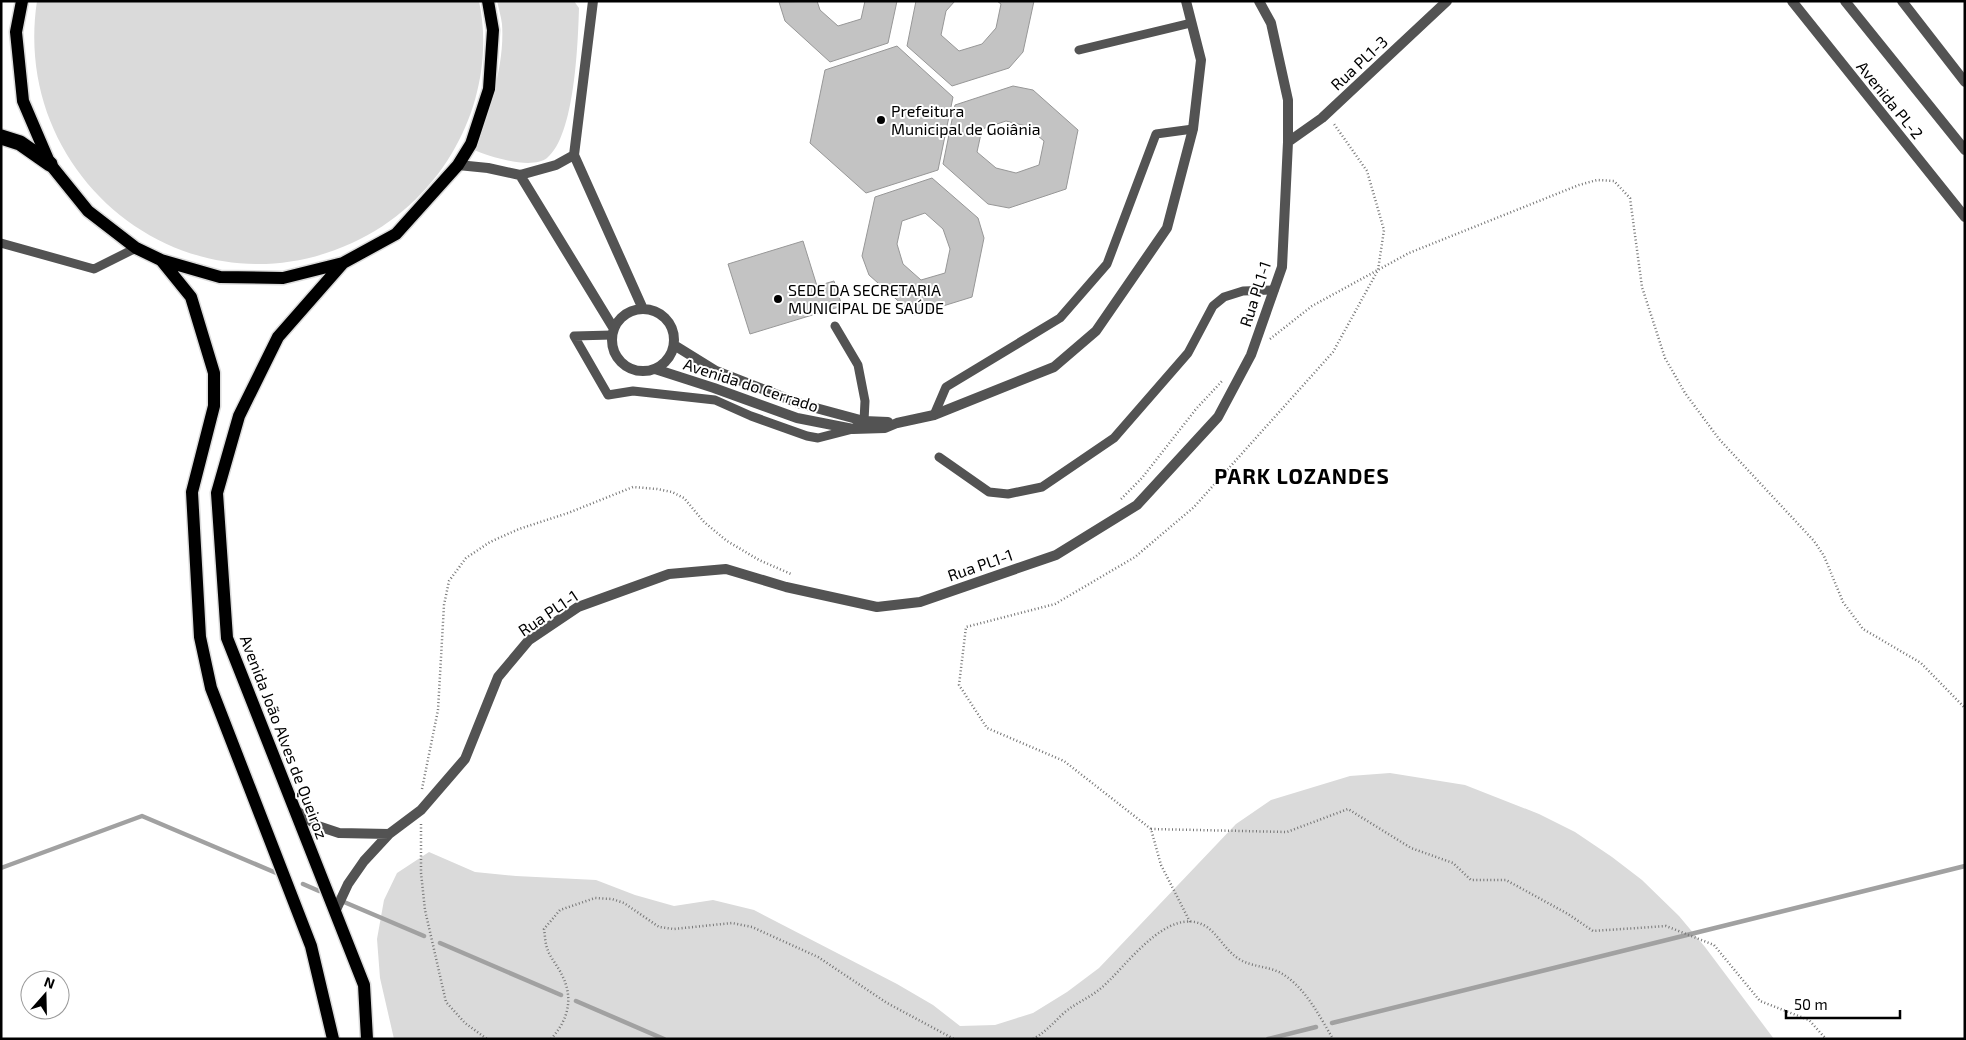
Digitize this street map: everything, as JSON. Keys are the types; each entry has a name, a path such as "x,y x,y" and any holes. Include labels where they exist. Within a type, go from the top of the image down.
{"highway":[{"path":"1,138 20,143 50,164"}],"main road":[{"path":"22,1 16,32 23,101 50,164 88,212 136,248 161,260 220,277 282,278 343,263 396,234 458,165 471,144 489,89 493,30 488,1"},
{"path":"161,260 191,297 214,373 214,406 192,492 200,637 211,688 311,946 333,1039"},
{"name":"Avenida João Alves de Queiroz","path":"343,263 278,337 240,416 218,493 227,638 364,985 367,1039"}],"street":[{"path":"593,1 574,155 643,310"},
{"name":"Avenida do Cerrado","path":"654,369 797,418 853,429 885,428 897,423 934,414 1054,367 1096,331 1168,228 1193,129 1201,60 1186,1"},
{"name":"Rua PL1-1","path":"335,912 348,884 364,861 389,834 421,810 465,759 498,677 529,640 578,607 669,574 726,569 786,587 877,606 920,602 1056,555 1137,505 1218,418 1251,355 1282,267 1288,142 1288,100 1271,23 1259,1"},
{"name":"Rua PL1-3","path":"1288,142 1327,114 1447,1"},
{"name":"Avenida PL-2","path":"1792,1 1965,217"},
{"name":"Avenida PL-2","path":"1845,1 1965,150"},
{"path":"1902,1 1965,82"},
{"path":"458,165 488,168 520,175 556,165 574,155"},
{"path":"520,175 613,332"},
{"path":"634,310 643,310 654,311 666,321 673,334 674,345 664,363 644,372 633,370 623,365 616,356 612,346 613,332 618,321 634,310"},
{"name":"Avenida do Cerrado","path":"674,345 716,371 801,404 864,420 897,423"},
{"path":"294,809 318,826 339,834 389,834"}],"lane":[{"path":"1079,50 1191,23"},
{"path":"934,414 946,387 1060,318 1107,264 1156,134 1193,129"},
{"path":"1,243 94,269 136,248"},
{"path":"939,457 989,492 1008,494 1042,488 1114,438 1188,353 1213,306 1224,297 1243,291 1274,290"},
{"path":"613,332 574,336 608,394 633,391 715,400 751,416 807,436 818,438 853,429 864,420 865,401 858,365 835,326"},
{"path":"715,400 716,371"}],"path":[{"path":"1190,922 1161,865 1151,829 1064,761 987,728 959,685 966,627 1055,604 1135,557 1194,507 1333,352 1378,270 1384,230 1367,171 1327,114"},
{"path":"1151,829 1287,832 1348,809 1411,848 1453,863 1471,880 1506,880 1568,914 1593,932 1666,926 1714,944 1760,1001 1809,1020 1826,1039"},
{"path":"551,1039 560,1029 568,1013 568,994 563,977 547,949 544,929 560,910 595,898 612,899 624,903 659,927 674,929 732,923 752,927 818,957 887,1003 954,1039"},
{"path":"1033,1039 1042,1034 1066,1011 1100,989 1157,933 1173,925 1190,922 1206,927 1234,956 1248,965 1277,971 1293,981 1301,989 1333,1039"}],"shaded area":[{"path":"37,1 479,1 483,40 480,79 469,117 452,153 433,181 396,216 352,243 290,262 229,262 173,246 122,217 81,175 52,124 36,65"},
{"path":"497,1 574,1 579,8 576,65 564,130 556,147 547,158 532,163 511,161 474,150 495,89 501,56 502,24"},
{"path":"1390,773 1465,785 1539,814 1575,832 1612,857 1642,880 1679,916 1705,947 1774,1039 394,1039 380,978 377,939 384,900 397,873 429,852 475,872 596,880 635,895 674,906 713,900 754,910 897,984 933,1005 960,1026 995,1025 1033,1013 1067,992 1099,968 1236,824 1271,800 1350,776"}],"building":[{"path":"817,1 820,10 838,26 861,19 865,1 897,1 888,43 830,62 785,21 779,2"},
{"path":"916,1 955,1 946,11 941,35 959,51 982,44 996,28 1001,4 997,1 1034,1 1023,52 1009,68 952,86 907,46"},
{"path":"897,46 953,97 938,170 866,193 810,143 825,70"},
{"path":"1013,86 1033,90 1078,130 1066,189 1009,208 988,204 943,164 955,105","holes":["1006,121 1026,126 1044,141 1039,165 1016,173 996,168 977,152 982,129"]},
{"path":"932,178 978,218 984,238 972,297 914,315 869,275 862,256 875,197","holes":["925,213 943,229 950,249 945,273 921,280 903,264 897,244 902,221"]},
{"path":"803,241 817,286 834,281 842,306 750,334 728,264"}],"waterway":[{"path":"1,868 142,816 281,875"},
{"path":"1332,1023 1965,866"},
{"path":"303,884 319,891"},
{"path":"344,902 424,936"},
{"path":"440,943 561,995"},
{"path":"576,1001 664,1039"},
{"path":"1268,1039 1316,1027"}],"place":[{"name":"Prefeitura Municipal de Goiânia","path":"881,120"},
{"name":"SEDE DA SECRETARIA MUNICIPAL DE SAÚDE","path":"778,299"}],"district":[{"name":"PARK LOZANDES","path":"1302,477"}]}
